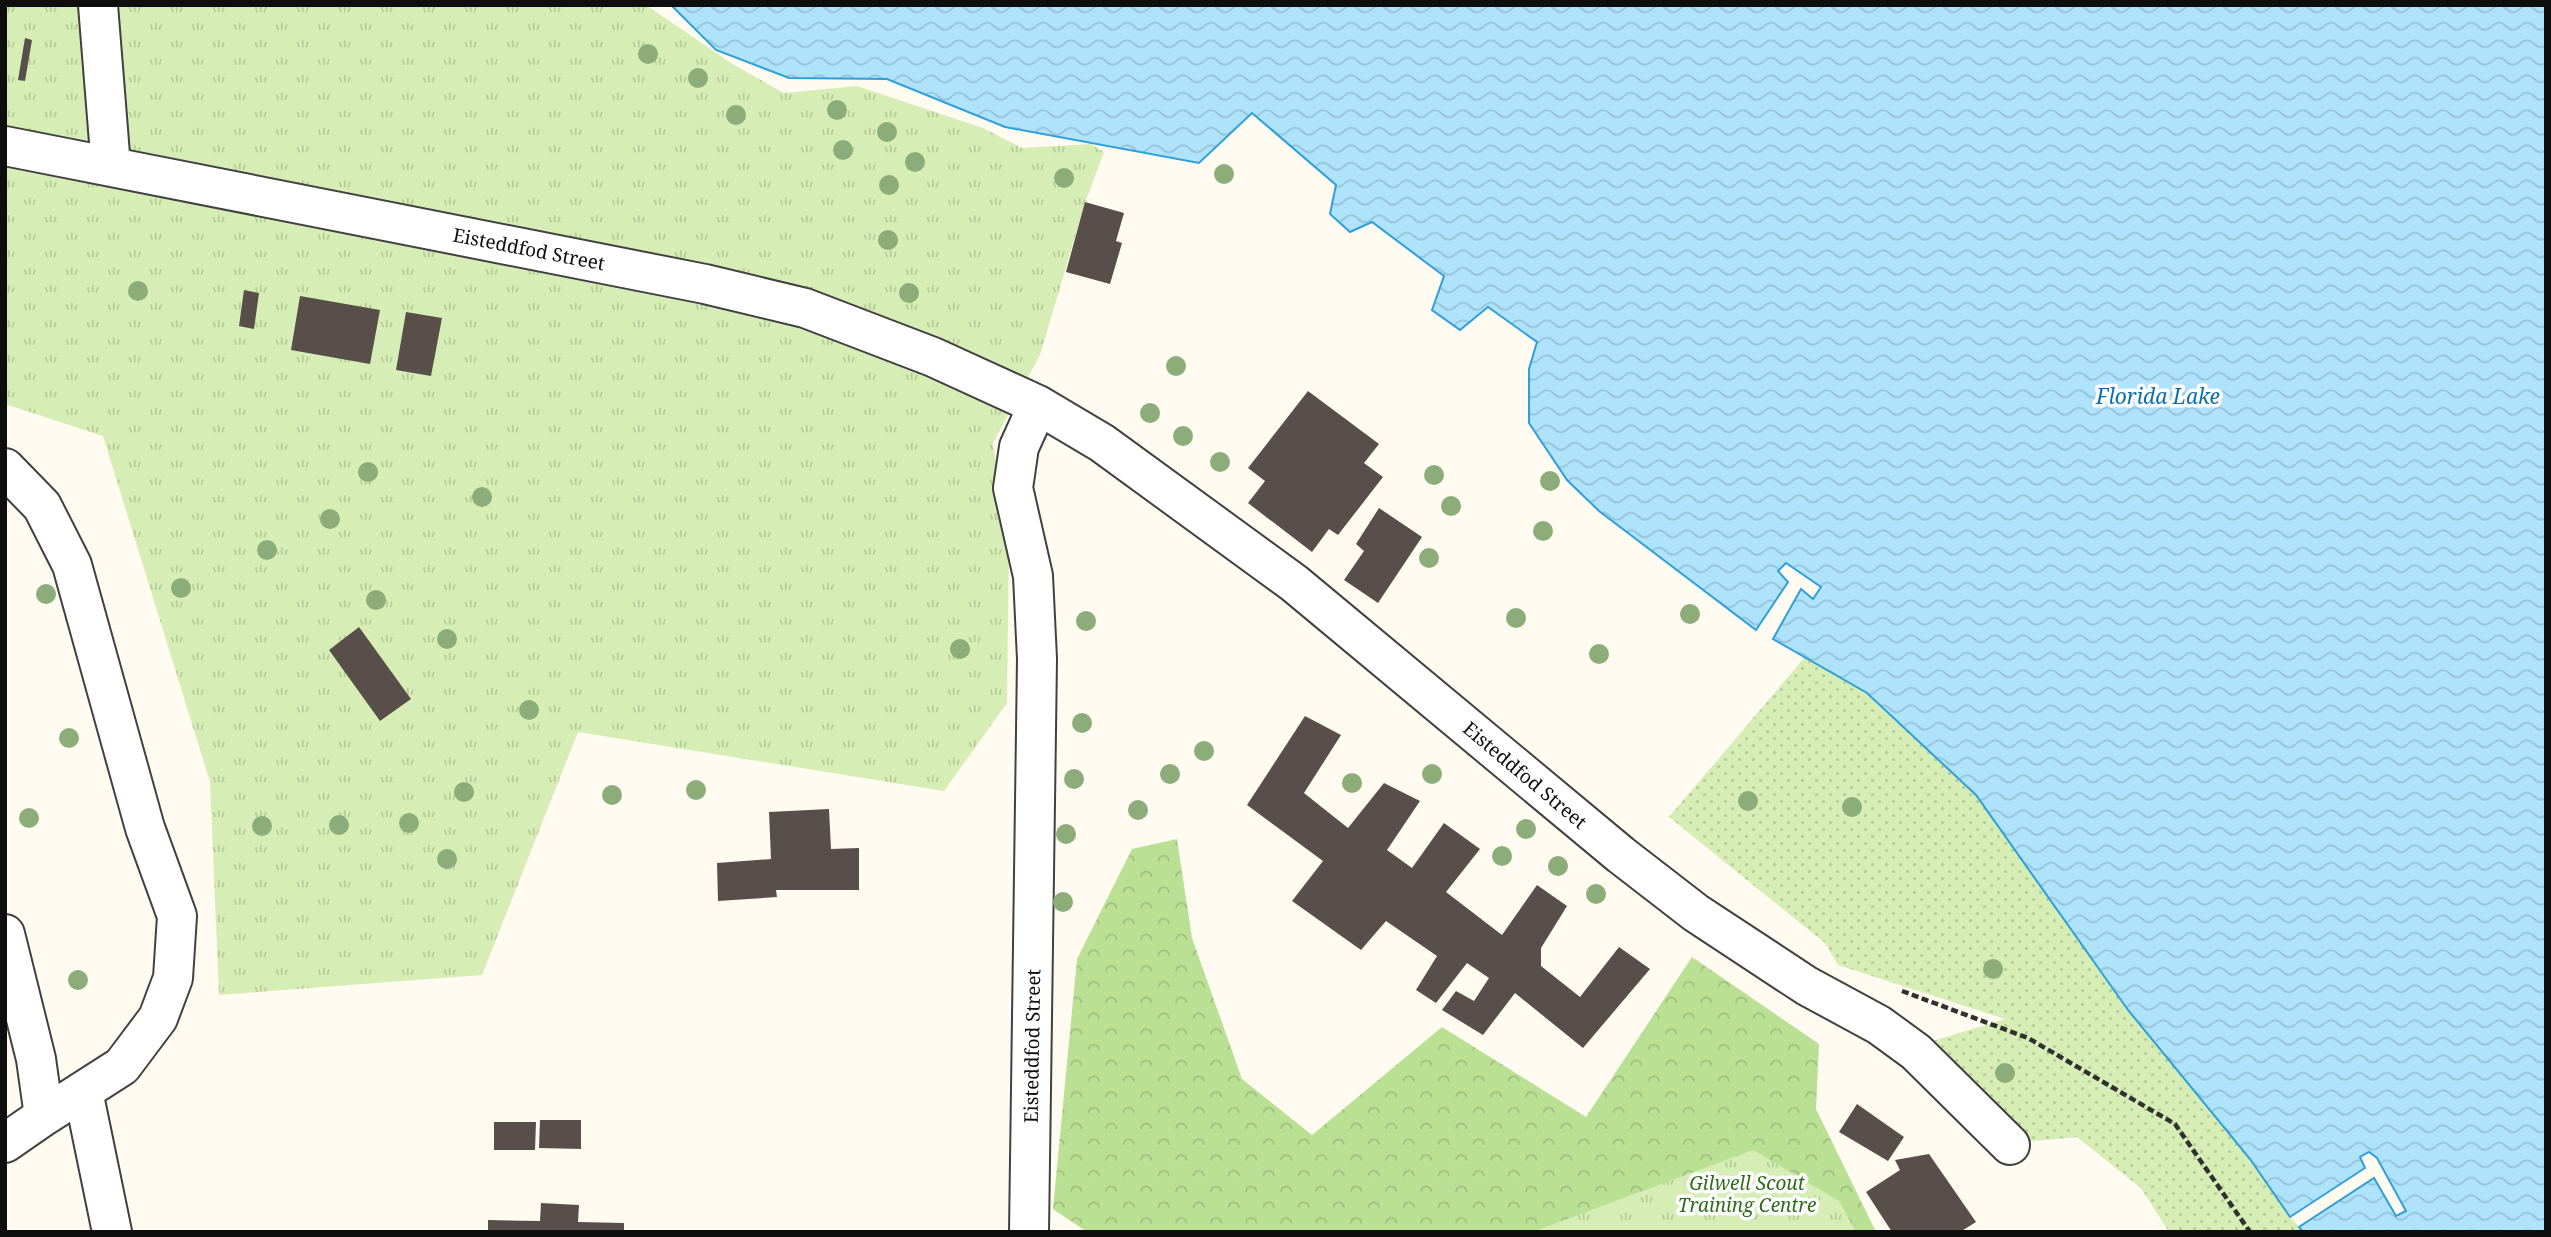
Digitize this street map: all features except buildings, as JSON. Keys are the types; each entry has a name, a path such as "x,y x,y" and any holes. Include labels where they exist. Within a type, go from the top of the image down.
{"street":[{"path":"98,5 111,167"},
{"name":"Eisteddfod Street","path":"5,146 705,284 805,308 933,357 1038,405 1102,443 1294,583 1621,855 1696,913 1807,986 1879,1025 1916,1052 2010,1145"},
{"name":"Eisteddfod Street","path":"1029,1232 1037,659 1033,576 1013,488 1019,447 1038,405"},
{"path":"5,468 41,506 72,565 145,828 177,916 173,978 158,1018 122,1066 5,1143"},
{"path":"5,934 36,1059 44,1116"},
{"path":"83,1091 112,1232"}],"path":[{"path":"1892,987 2028,1038 2175,1124 2250,1232"}],"green space":[{"path":"5,5 646,5 734,65 784,93 857,86 983,128 1022,148 1091,144 1104,152 1085,203 1040,355 993,443 1009,546 1007,703 944,791 578,732 482,975 219,995 210,782 103,436 5,404"},
{"path":"1805,657 1867,693 1976,795 2128,1010 2250,1159 2290,1217 2304,1232 2169,1232 2141,1188 2077,1137 2024,1142 1923,1044 2005,1019 1838,965 1825,943 1669,817"},
{"path":"1177,839 1192,938 1242,1079 1312,1135 1442,1027 1586,1117 1692,957 1819,1044 1816,1109 1876,1232 1087,1232 1053,1209 1077,959 1132,849"},
{"name":"Gilwell Scout Training Centre","path":"1753,1150 1839,1201 1856,1232 1532,1232"}],"water":[{"name":"Florida Lake","path":"671,5 2546,5 2546,1232 2303,1232 2299,1227 2374,1178 2396,1216 2406,1211 2377,1158 2369,1152 2360,1157 2365,1168 2290,1217 2250,1159 2128,1010 1976,795 1867,693 1773,639 1801,589 1813,599 1821,587 1786,563 1778,571 1788,582 1756,630 1599,511 1567,480 1529,423 1529,369 1537,342 1488,307 1460,330 1432,310 1444,276 1372,222 1350,232 1330,214 1336,185 1252,113 1199,163 1005,127 887,79 789,78 716,50"}]}
